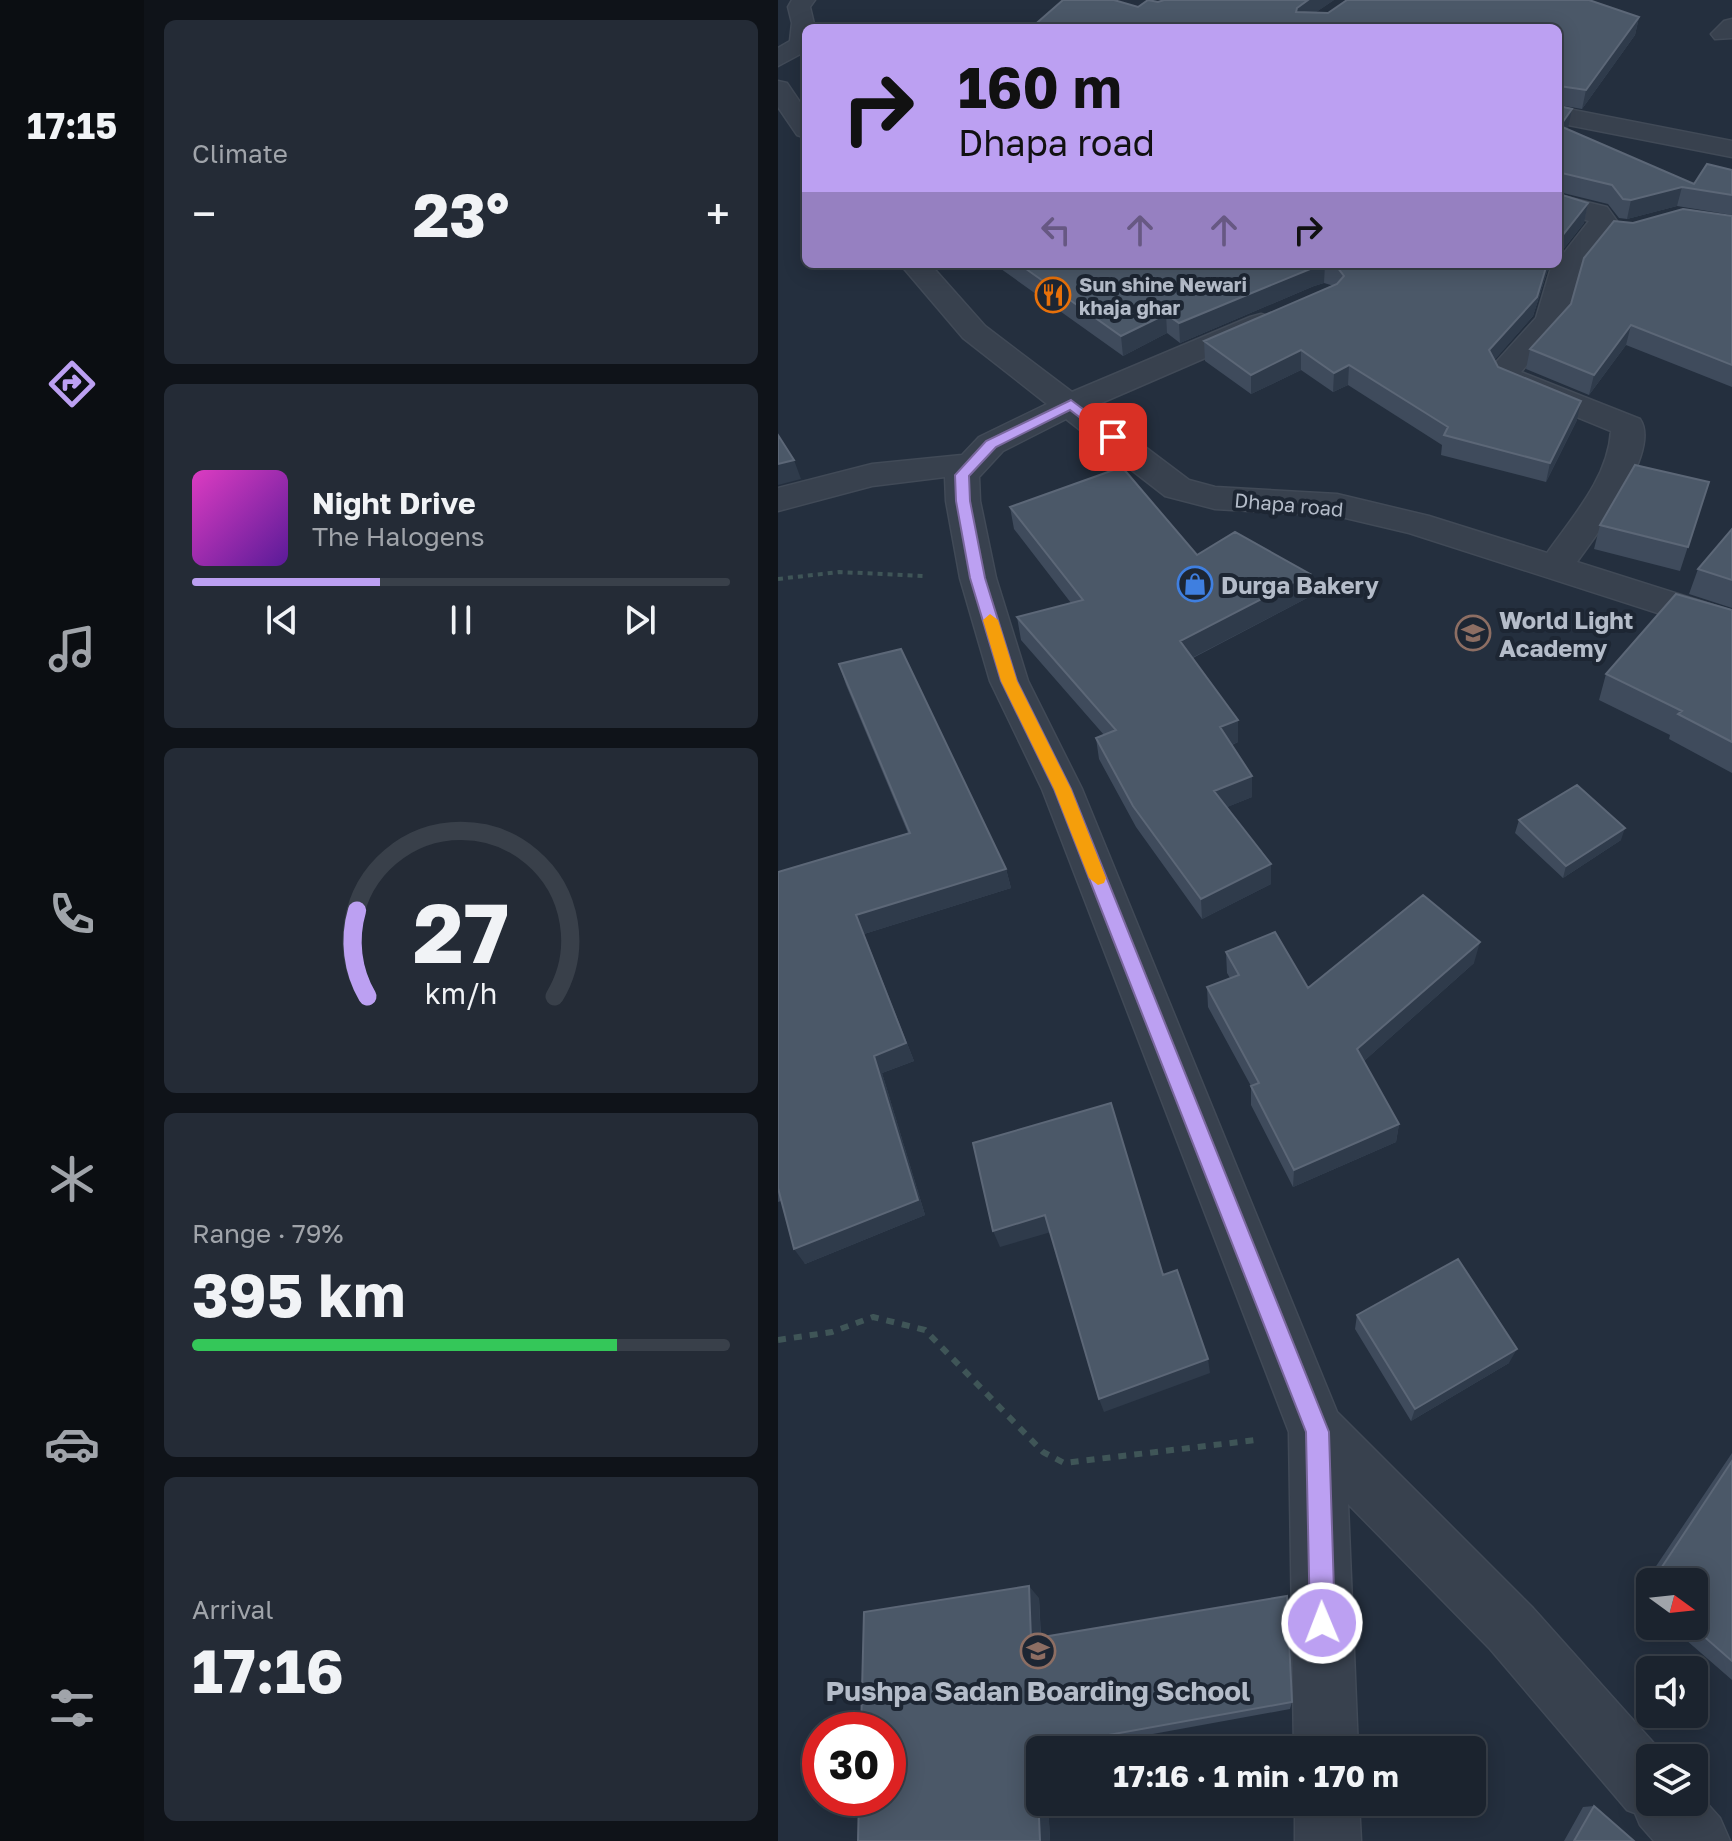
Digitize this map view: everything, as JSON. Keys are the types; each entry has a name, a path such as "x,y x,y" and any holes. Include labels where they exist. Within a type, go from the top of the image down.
{"street":[{"path":"804,0 799,7 804,24"},
{"path":"778,59 801,44 802,37"},
{"path":"778,88 802,124"},
{"path":"1562,116 1732,149"},
{"path":"1556,567 1623,460 1628,426 1507,377 1505,370 1554,314 1558,282 1578,253 1614,230 1597,213 1562,204"},
{"name":"Dhapa road","path":"918,268 974,332 1177,488 1215,498 1337,505 1417,524 1732,624"},
{"path":"1283,313 1071,404 991,444 962,475 963,501 978,578 1009,681 1062,789 1317,1432 1326,1736"},
{"path":"778,500 867,474 916,467 969,465"},
{"path":"1317,1432 1511,1628 1636,1771"},
{"path":"1327,1816 1328,1841"},
{"path":"1675,1816 1697,1841"}],"path":[{"path":"778,579 839,572 978,578"},
{"path":"778,1340 832,1332 873,1317 925,1330 1043,1452 1064,1463 1317,1432"}],"building":[{"path":"1063,0 1114,0 1138,7 1148,0 1308,0 1296,12 1328,13 1347,0 1589,0 1639,17 1586,90 1562,86 1562,24 1036,24"},
{"path":"1562,107 1572,109 1562,123"},
{"path":"1562,127 1694,184 1707,164 1732,170 1732,195 1682,187 1631,200 1623,199 1612,185 1562,173"},
{"path":"1562,195 1588,203 1562,236"},
{"path":"1683,209 1732,216 1732,365 1631,325 1594,375 1530,349 1571,304 1584,258 1614,221 1633,223"},
{"path":"1025,268 1313,268 1179,323 1166,314 1121,336"},
{"path":"1338,268 1546,268 1537,297 1489,350 1498,367 1581,401 1550,463 1444,435 1448,427 1349,365 1334,373 1301,350 1251,375 1204,341 1337,284 1344,276"},
{"path":"778,435 794,460 778,464"},
{"path":"1635,465 1709,482 1688,547 1600,525"},
{"path":"1122,467 1197,555 1235,532 1310,574 1180,641 1238,720 1220,727 1252,776 1214,791 1271,864 1201,899 1133,806 1096,738 1116,730 1017,617 1083,600 1010,507"},
{"path":"1732,529 1732,580 1698,569"},
{"path":"1676,594 1732,610 1732,742 1678,714 1682,711 1606,674"},
{"path":"901,649 1006,869 856,915 906,1043 874,1056 918,1200 794,1249 778,1188 778,872 910,833 839,664"},
{"path":"1577,785 1625,828 1566,866 1519,820"},
{"path":"1423,895 1480,942 1357,1049 1399,1124 1294,1170 1251,1086 1259,1083 1207,987 1239,975 1226,952 1275,932 1308,988"},
{"path":"1111,1103 1163,1275 1177,1270 1208,1359 1099,1399 1045,1215 993,1231 973,1143"},
{"path":"1458,1259 1517,1349 1415,1409 1357,1315"},
{"path":"1732,1461 1732,1661 1708,1640 1708,1568 1661,1568"},
{"path":"1029,1586 1031,1639 1287,1596 1292,1702 1103,1736 1026,1736 1026,1816 1039,1816 1040,1841 858,1841 859,1816 906,1816 906,1712 861,1712 864,1612"},
{"path":"1594,1806 1634,1841 1574,1841"}],"slow traffic":[{"path":"990,620 1009,681 1062,789 1098,878"}],"place":[{"name":"Sun shine Newari khaja ghar","path":"1053,295"},
{"name":"Durga Bakery","path":"1195,584"},
{"name":"World Light Academy","path":"1473,633"},
{"name":"Pushpa Sadan Boarding School","path":"1038,1651"}],"route":[{"path":"1113,437 1071,404 991,444 962,475 963,501 978,578 1009,681 1062,789 1317,1432 1322,1623"}]}
